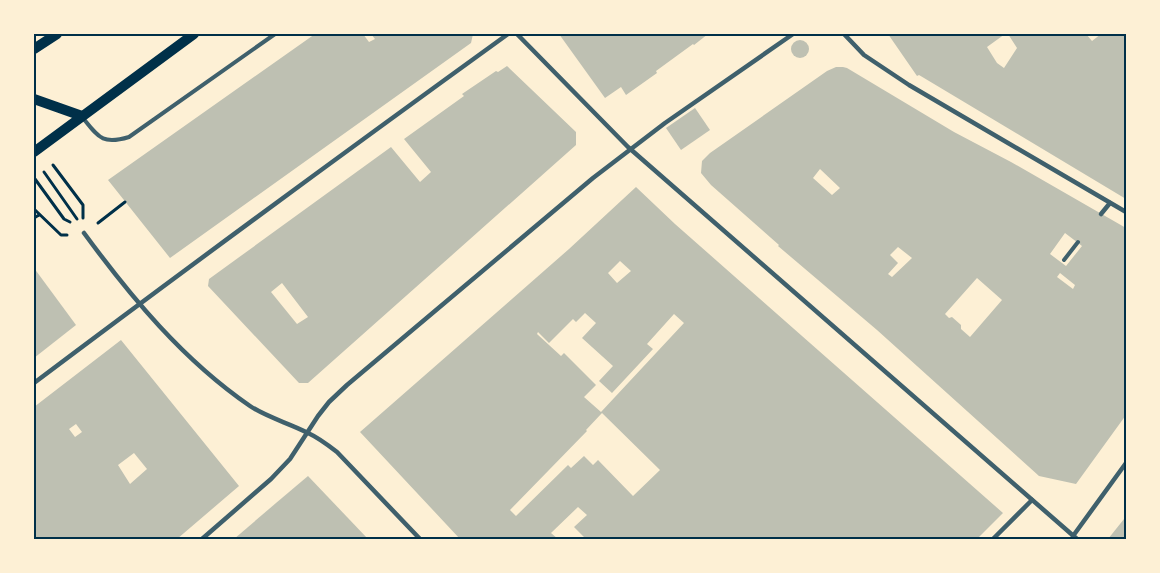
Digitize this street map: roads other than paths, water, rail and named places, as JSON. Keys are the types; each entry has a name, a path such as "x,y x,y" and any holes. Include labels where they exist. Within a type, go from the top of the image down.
{"main road":[{"path":"34,49 57,34"},
{"path":"34,152 194,34"},
{"path":"34,99 82,116"}],"street":[{"path":"34,383 508,34"},
{"path":"517,34 631,150 1075,537 1126,463"},
{"path":"202,539 271,479 290,459 329,402 347,385 593,178 665,123 792,34"},
{"path":"844,34 864,55 910,85 1126,212"},
{"path":"1101,214 1110,203"},
{"path":"84,233 139,304 186,353 234,394 265,416 307,432 337,452 420,539"},
{"path":"993,539 1032,500"}],"lane":[{"path":"82,116 97,135 106,141 115,141 129,137 275,34"},
{"path":"1064,260 1078,242"}]}
